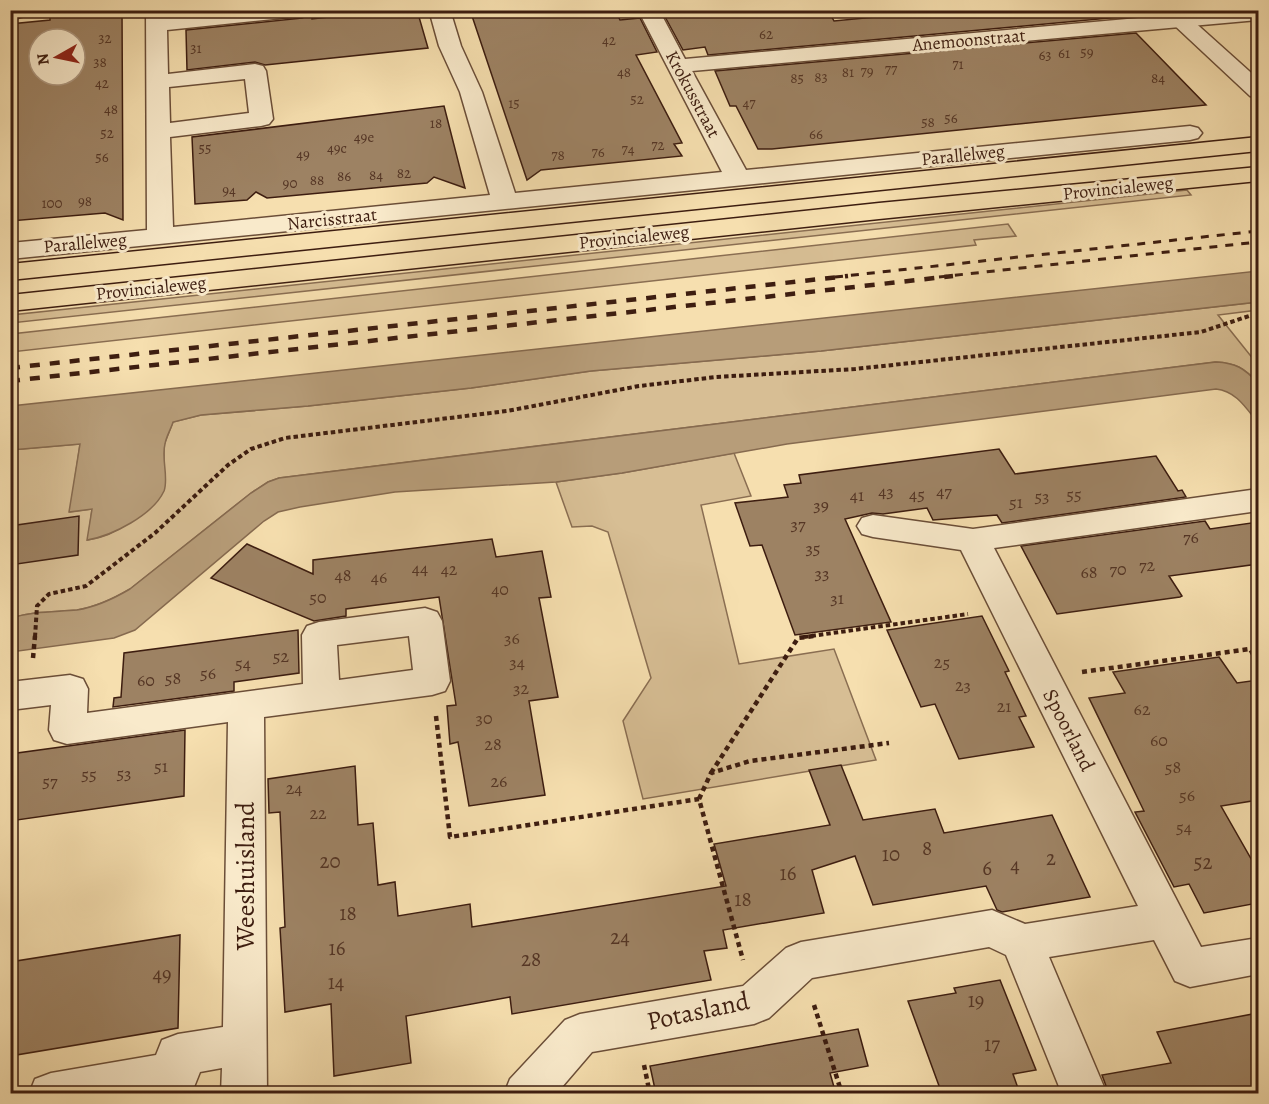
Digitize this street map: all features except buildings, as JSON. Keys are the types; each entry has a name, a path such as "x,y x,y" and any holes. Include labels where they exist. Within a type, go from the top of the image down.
{"main road":[{"name":"Provincialeweg","path":"10,272 1258,144"},
{"name":"Provincialeweg","path":"10,303 856,213 1258,174"}],"street":[{"path":"10,14 25,10"},
{"path":"160,236 156,18 302,10"},
{"path":"439,10 450,46 471,92 505,202"},
{"name":"Krokusstraat","path":"648,10 736,177"},
{"name":"Anemoonstraat","path":"679,66 1174,16 1258,14"},
{"path":"1174,16 1258,90"},
{"path":"157,82 255,71 261,119 158,131"},
{"name":"Parallelweg","path":"736,177 1190,133"},
{"name":"Narcisstraat","path":"160,236 736,177"},
{"name":"Parallelweg","path":"10,251 160,236"},
{"path":"873,526 973,540 1258,500"},
{"name":"Spoorland","path":"973,540 1190,968 1258,956"},
{"path":"10,696 70,689 67,730 246,708 322,697 432,681 425,621 319,635 322,697"},
{"name":"Weeshuisland","path":"244,1094 246,708"},
{"path":"801,962 992,928 1022,943 1166,920"},
{"path":"1022,943 1085,1094"},
{"name":"Potasland","path":"526,1094 580,1034 754,1004 801,962"},
{"path":"51,1094 177,1083 178,1055 245,1044"}],"path":[{"path":"32,664 37,606 50,594 86,586 155,533 228,465 251,448 285,438 507,411 639,386 716,377 855,369 1201,332 1256,313 1258,320"},
{"path":"754,1004 699,799 711,773 798,638 1008,609"},
{"path":"1250,649 1258,663"},
{"path":"1043,677 1250,649 1258,652"},
{"path":"432,681 450,837 699,799"},
{"path":"711,773 750,761 890,743"},
{"path":"801,962 842,1094"}],"shaded area":[{"path":"1187,190 1191,195 11,323 11,315"},
{"path":"1008,224 1016,236 974,240 976,245 11,352 11,334"},
{"path":"1258,271 1258,302 821,351 591,371 471,388 308,406 201,415 173,422 164,450 166,480 159,500 131,523 108,534 87,540 92,509 69,512 80,444 11,450 11,406"},
{"path":"1258,302 1258,310 1218,315 1258,365 1258,383 1239,367 1215,362 279,478 251,493 130,589 117,596 84,609 36,613 11,618 11,450 80,444 70,512 92,509 88,540 121,528 139,515 164,490 164,445 173,422 201,415 308,406 471,388 591,371 821,351"},
{"path":"1216,362 1239,367 1258,383 1258,423 1235,397 1216,389 787,444 622,473 556,482 395,492 300,507 278,512 264,521 135,630 114,638 11,652 11,618 36,613 84,609 117,596 130,589 251,493 279,478"},
{"path":"734,453 751,496 701,505 739,664 834,649 876,760 643,799 623,721 651,678 608,532 592,526 572,527 556,482"}],"railway":[{"path":"835,277 1258,231"},
{"path":"939,277 1258,242"},
{"path":"10,368 848,276"},
{"path":"10,381 953,276"}]}
